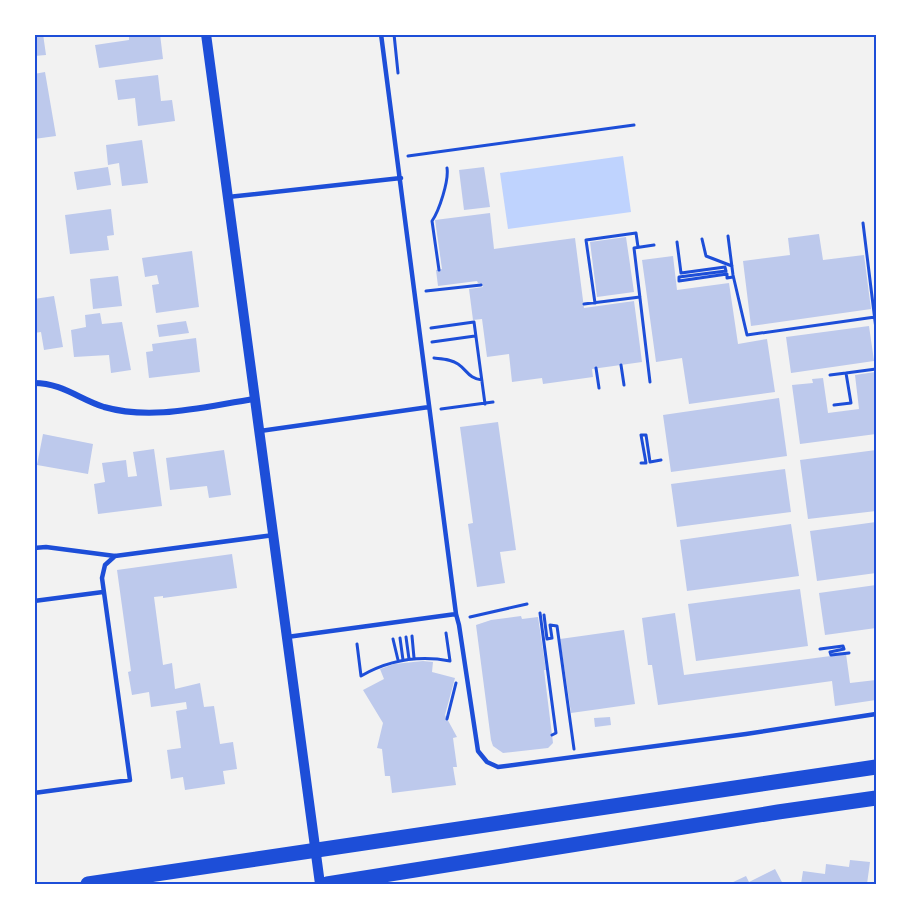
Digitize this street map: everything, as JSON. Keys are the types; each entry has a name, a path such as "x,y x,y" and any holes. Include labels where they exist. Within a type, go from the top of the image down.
{"main road":[{"path":"88,885 876,767"},
{"path":"327,885 876,798"}],"street":[{"path":"206,34 320,885"},
{"path":"34,383 49,383 104,407 152,414 256,398"}],"lane":[{"path":"381,34 456,614 478,751 486,762 498,767 757,733 876,714"},
{"path":"228,197 400,178"},
{"path":"260,431 429,407"},
{"path":"34,548 46,547 116,556 274,536"},
{"path":"34,794 130,780 102,578 105,565 116,556"},
{"path":"34,601 103,592"},
{"path":"287,637 456,614"}],"path":[{"path":"408,156 634,125"},
{"path":"438,270 432,221 436,216 445,187 448,176 447,168"},
{"path":"863,223 876,329"},
{"path":"595,303 586,240 636,233 638,247"},
{"path":"728,236 733,277 747,335 875,317"},
{"path":"702,239 706,256 720,259 732,266"},
{"path":"677,242 681,273 725,267 726,271 679,277 679,281 727,274 727,278 733,277"},
{"path":"650,382 634,248 654,245"},
{"path":"426,291 481,285"},
{"path":"584,304 640,297"},
{"path":"430,328 474,322 485,404"},
{"path":"432,342 476,336"},
{"path":"434,358 447,359 459,365 469,375 482,380"},
{"path":"621,365 624,385"},
{"path":"596,368 599,388"},
{"path":"830,375 876,369"},
{"path":"834,405 851,403 846,373"},
{"path":"441,409 493,402"},
{"path":"641,463 646,463 641,435 646,435 650,462 661,460"},
{"path":"470,617 527,604"},
{"path":"552,735 556,733 542,614 547,639 552,639 550,625 557,626 575,757"},
{"path":"357,644 361,676 376,668 401,660 450,662 446,633"},
{"path":"412,636 414,659"},
{"path":"406,637 409,660"},
{"path":"400,638 401,660"},
{"path":"393,639 401,660"},
{"path":"820,649 843,646 844,649 830,652 831,655 849,653"},
{"path":"447,719 457,678"}],"water":[{"path":"623,156 631,212 508,229 500,173"}],"building":[{"path":"34,34 43,34 46,55 34,56"},
{"path":"129,34 160,34 163,59 99,68 95,45 129,40"},
{"path":"45,72 56,136 34,139 34,74"},
{"path":"158,75 161,101 172,100 175,121 138,126 135,98 118,100 115,80"},
{"path":"142,140 148,183 122,186 119,163 108,165 106,145"},
{"path":"108,167 111,185 77,190 74,172"},
{"path":"484,167 490,207 464,210 459,170"},
{"path":"111,209 114,235 107,236 109,250 70,254 65,215"},
{"path":"490,213 494,249 575,238 584,308 634,301 642,362 592,369 593,377 543,384 542,378 512,382 509,354 487,357 482,319 473,320 469,289 483,287 480,283 477,281 438,286 436,270 442,269 435,220"},
{"path":"819,234 823,260 864,255 871,309 751,326 743,261 790,255 788,238"},
{"path":"626,237 634,292 597,297 590,242"},
{"path":"192,251 199,307 156,313 152,285 159,284 157,275 145,277 142,258"},
{"path":"673,256 677,290 729,283 738,344 767,339 775,392 689,404 682,358 656,362 642,260"},
{"path":"118,276 122,306 93,309 90,279"},
{"path":"54,296 63,347 44,350 41,332 34,333 34,299"},
{"path":"100,313 102,324 122,322 131,370 111,373 109,355 74,357 71,330 86,327 85,315"},
{"path":"186,321 189,333 159,337 157,325"},
{"path":"869,326 874,361 791,373 786,337"},
{"path":"196,338 200,372 149,378 146,352 153,351 152,344"},
{"path":"875,372 876,434 800,444 792,385 813,383 812,379 823,378 828,413 859,409 855,375"},
{"path":"779,398 787,456 671,472 663,415"},
{"path":"498,422 516,550 500,552 505,583 477,587 468,524 473,523 460,427"},
{"path":"43,434 93,444 88,474 37,465"},
{"path":"154,449 162,506 98,514 94,484 105,482 102,463 126,460 128,477 137,476 133,452"},
{"path":"224,450 231,495 209,498 207,486 170,490 166,458"},
{"path":"876,450 876,511 808,519 800,460"},
{"path":"785,469 791,512 677,527 671,484"},
{"path":"876,522 876,573 817,581 810,531"},
{"path":"791,524 799,576 687,591 680,540"},
{"path":"232,554 237,588 163,598 163,596 154,597 163,665 172,663 175,689 200,683 204,707 214,706 220,744 233,742 237,769 223,771 225,784 185,790 183,777 171,779 167,750 181,748 176,711 187,709 186,702 151,707 149,692 132,695 128,672 131,671 117,570"},
{"path":"876,585 876,628 825,635 819,593"},
{"path":"800,589 808,646 696,661 688,604"},
{"path":"675,613 684,675 846,654 850,683 876,680 876,700 835,706 832,681 658,705 652,665 648,665 642,618"},
{"path":"521,616 522,619 538,617 553,743 548,748 503,753 493,746 491,740 476,625 491,620"},
{"path":"624,630 635,704 571,713 560,639"},
{"path":"433,662 432,672 455,678 445,715 457,737 453,738 457,767 453,767 456,785 392,793 390,776 385,776 382,749 377,748 383,723 363,690 384,679 380,669 394,664"},
{"path":"610,717 611,725 595,727 594,718"},
{"path":"850,860 870,862 867,884 801,884 803,871 825,874 826,864 849,867"},
{"path":"775,869 783,884 729,884 746,876 749,882"}]}
